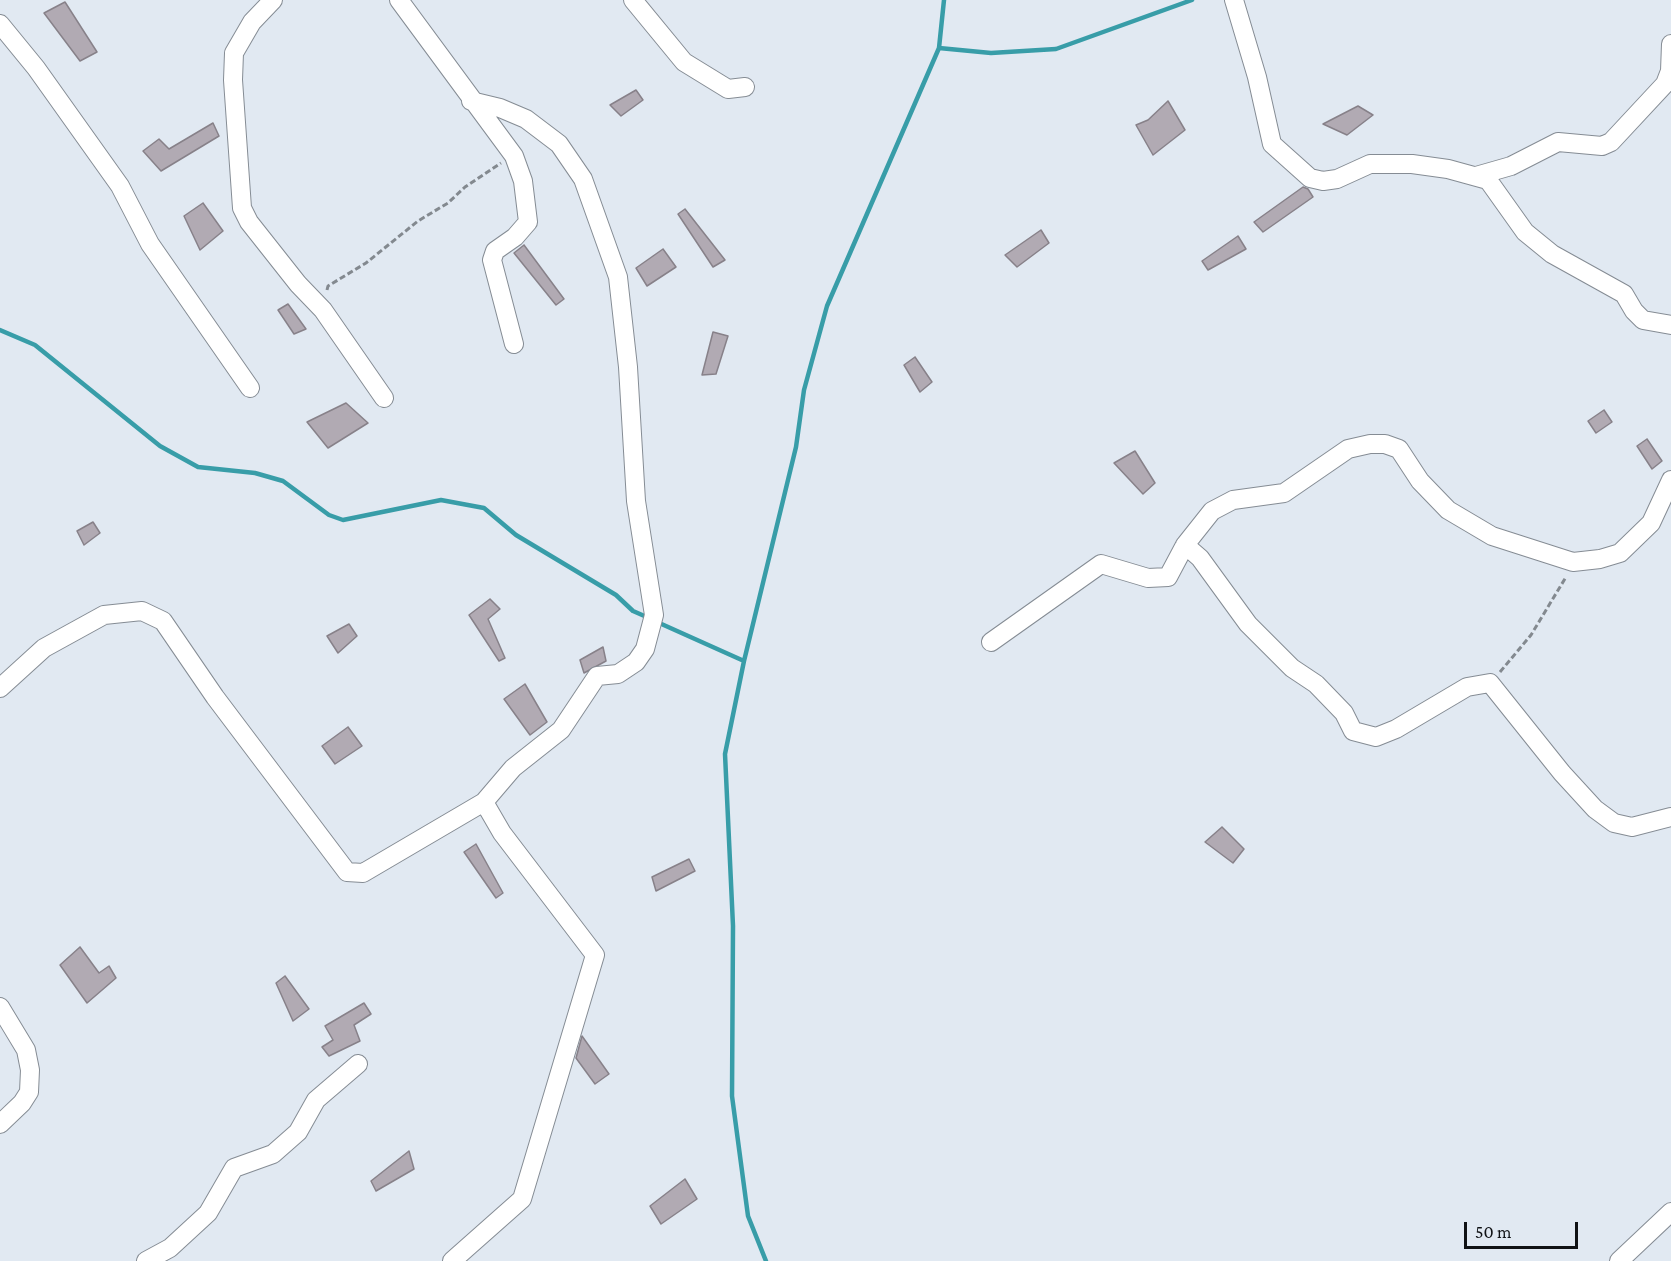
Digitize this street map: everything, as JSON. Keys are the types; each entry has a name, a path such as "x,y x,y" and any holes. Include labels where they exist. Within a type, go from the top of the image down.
{"street":[{"path":"273,0 252,22 234,53 233,80 242,208 249,222 298,284 323,310 384,398"},
{"path":"399,0 471,101 514,156 523,181 528,222 515,237 495,251 492,260 514,344"},
{"path":"633,0 684,62 728,89 745,87"},
{"path":"1234,0 1257,77 1267,133 1272,144 1310,178 1323,181 1337,179 1370,164 1429,166 1488,180 1525,232 1552,254 1624,294 1634,311 1643,320 1671,325"},
{"path":"0,24 36,68 120,186 150,244 250,388"},
{"path":"1476,176 1511,166 1558,142 1602,146 1611,142 1665,84 1670,71 1671,44"},
{"path":"0,688 44,648 104,615 142,611 163,621 215,696 347,872 363,873 484,802 513,768 561,730 597,676 618,674 636,662 645,649 654,615 636,501 628,367 618,277 583,179 559,144 526,119 500,108 471,101"},
{"path":"991,642 1101,564 1148,578 1168,577 1185,545 1212,511 1233,500 1284,493 1348,450 1370,444 1385,444 1399,450 1420,481 1448,510 1492,536 1573,562 1600,559 1620,553 1651,523 1671,480"},
{"path":"1185,545 1200,558 1248,624 1292,668 1316,684 1344,713 1353,730 1365,736 1376,737 1395,729 1467,687 1490,682 1562,773 1595,809 1614,823 1632,827 1671,817"},
{"path":"452,1261 522,1199 595,955 502,833 484,802"},
{"path":"0,1006 26,1050 30,1082 22,1103 0,1124"},
{"path":"146,1261 170,1248 208,1213 234,1168 273,1154 298,1132 316,1100 358,1064"},
{"path":"1619,1261 1671,1212"}],"path":[{"path":"323,310 328,286 366,263 418,221 448,204 474,180 514,156"},
{"path":"1490,682 1531,635 1562,588 1573,562"}],"building":[{"path":"65,2 97,52 80,61 44,13"},
{"path":"636,90 643,100 621,116 610,105"},
{"path":"1168,101 1185,130 1153,155 1136,125 1148,120"},
{"path":"1358,106 1373,115 1347,135 1323,124"},
{"path":"213,123 219,136 161,171 143,151 159,139 169,149"},
{"path":"1303,187 1308,189 1313,197 1263,232 1254,222"},
{"path":"203,203 223,231 200,250 184,216"},
{"path":"685,209 725,260 713,267 678,214"},
{"path":"1041,230 1049,243 1017,267 1005,255"},
{"path":"1238,236 1246,249 1208,270 1202,261"},
{"path":"524,245 564,299 556,305 514,253"},
{"path":"663,249 676,267 647,286 636,268"},
{"path":"288,304 306,329 294,334 278,310"},
{"path":"713,332 728,336 716,374 702,375"},
{"path":"915,357 932,382 920,392 904,365"},
{"path":"346,403 368,423 328,448 307,422"},
{"path":"1604,410 1612,422 1596,433 1588,421"},
{"path":"1647,439 1662,461 1652,469 1637,446"},
{"path":"1135,451 1155,483 1143,494 1114,463"},
{"path":"93,522 100,533 84,545 77,531"},
{"path":"490,599 500,609 488,619 505,658 499,661 469,615"},
{"path":"349,624 357,636 338,653 327,636"},
{"path":"603,647 606,661 584,673 580,660"},
{"path":"525,684 547,722 530,735 504,699"},
{"path":"348,727 362,746 335,764 322,746"},
{"path":"1222,827 1244,849 1233,863 1205,842"},
{"path":"476,844 503,893 496,898 464,852"},
{"path":"689,859 695,871 656,891 652,877"},
{"path":"80,947 99,973 109,966 116,978 87,1003 60,965"},
{"path":"285,976 309,1009 293,1021 276,983"},
{"path":"364,1003 371,1014 354,1025 360,1041 329,1056 322,1047 333,1040 325,1026"},
{"path":"582,1036 609,1074 595,1084 576,1058"},
{"path":"409,1151 414,1169 376,1191 371,1181"},
{"path":"685,1179 697,1199 661,1224 650,1206"}],"waterway":[{"path":"766,1261 748,1216 732,1096 733,926 725,754 744,661 796,447 804,390 827,306 939,48 944,0"},
{"path":"939,48 991,53 1056,49 1192,0"},
{"path":"0,330 35,345 160,446 198,467 255,473 283,481 329,515 343,520 441,500 484,508 516,535 616,595 633,611 649,618"},
{"path":"657,622 744,661"}]}
